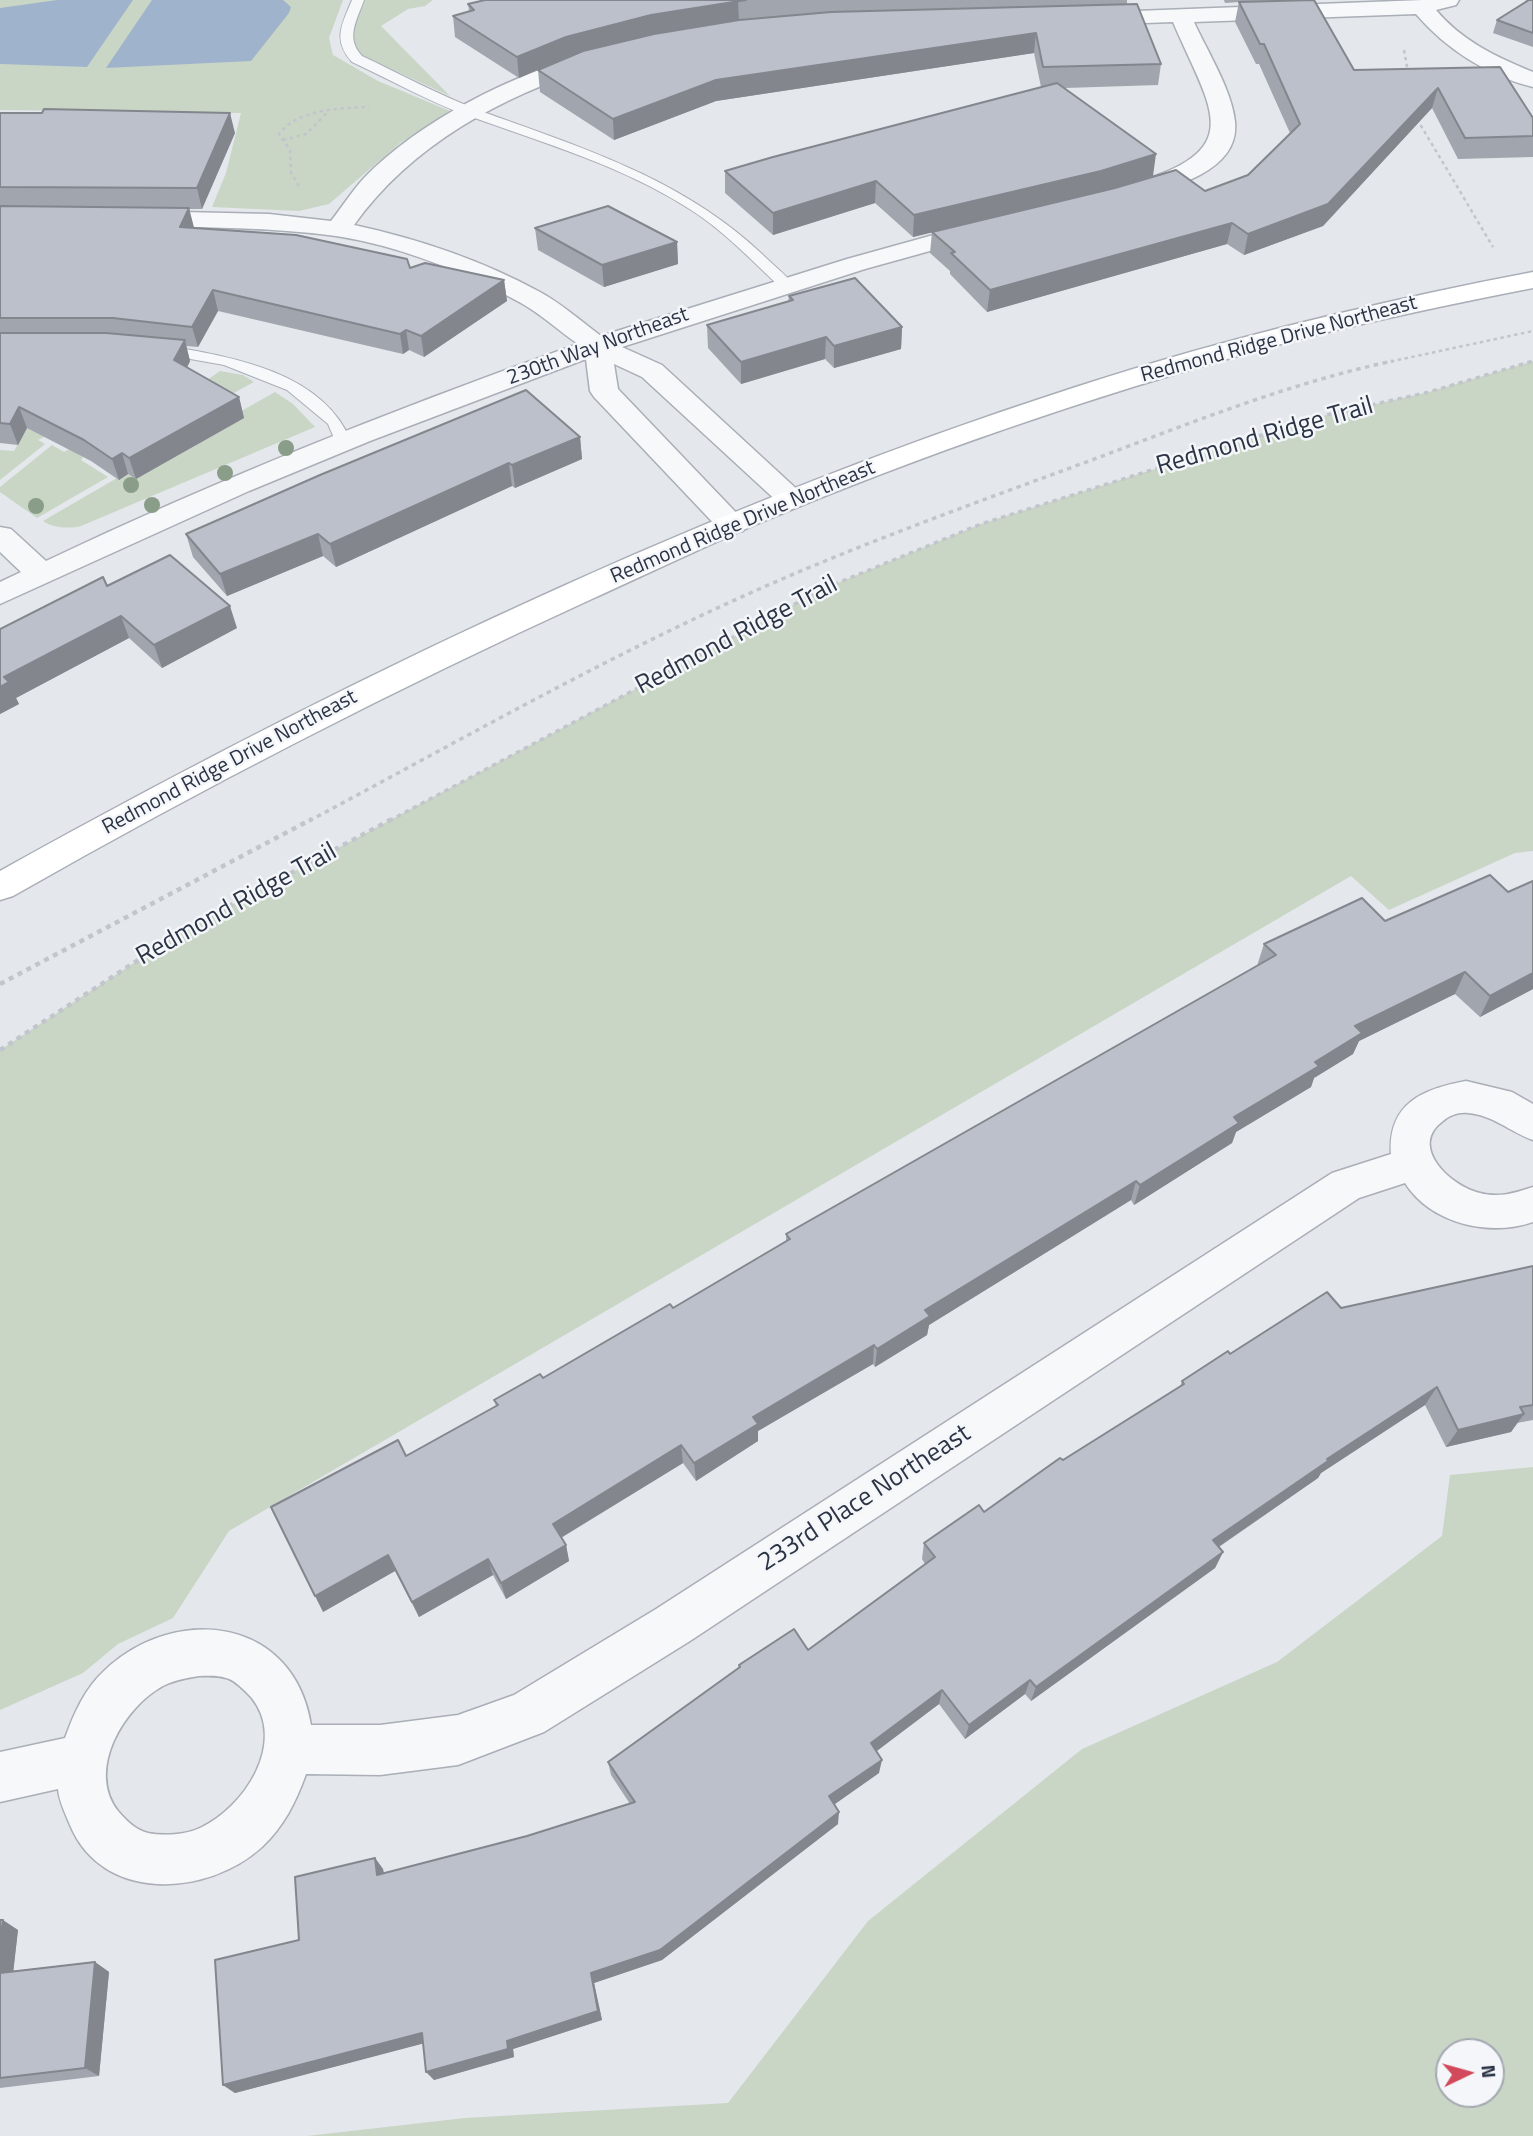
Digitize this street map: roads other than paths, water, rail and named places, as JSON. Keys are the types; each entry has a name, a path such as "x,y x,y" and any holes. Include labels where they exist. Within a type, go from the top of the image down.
{"street":[{"path":"1064,18 1422,6 1448,0"},
{"path":"1422,6 1443,33 1485,60 1533,80"},
{"path":"1115,196 1185,175 1213,153 1223,135 1224,116 1181,16"},
{"path":"338,229 375,181 436,132 471,112 576,65 602,58"},
{"path":"118,218 270,222 338,229 388,240 466,266 533,299 598,346 652,371 791,499"},
{"name":"230th Way Northeast","path":"0,594 140,527 343,441 598,346 785,284 1009,222"},
{"name":"Redmond Ridge Drive Northeast","path":"0,887 127,814 314,716 468,642 791,499 956,438 1115,384 1217,353 1322,326 1533,280"},
{"path":"598,346 604,391 732,524"},
{"path":"0,536 42,574"},
{"path":"1533,1124 1518,1111 1497,1101 1474,1096 1452,1097 1434,1102 1419,1113 1410,1128 1409,1145 1413,1164 1426,1182 1445,1197 1468,1208 1492,1213 1516,1212 1533,1204"},
{"name":"233rd Place Northeast","path":"289,1749 380,1750 458,1740 527,1715 673,1625 1346,1185 1413,1164"},
{"path":"199,1652 227,1654 262,1674 279,1694 287,1721 289,1749 277,1786 256,1818 224,1845 188,1859 152,1860 119,1849 95,1826 83,1794 82,1759 93,1725 113,1695 139,1673 169,1658 199,1652"},
{"path":"0,1777 82,1759"}],"lane":[{"path":"358,0 344,39 350,54 379,72 471,112 552,139 628,171 696,207 739,240 785,284"},
{"path":"145,348 228,360 293,387 335,422 343,441"}],"water":[{"path":"57,0 133,0 87,67 0,64 0,8"},
{"path":"152,0 283,0 291,7 251,61 106,68"}]}
